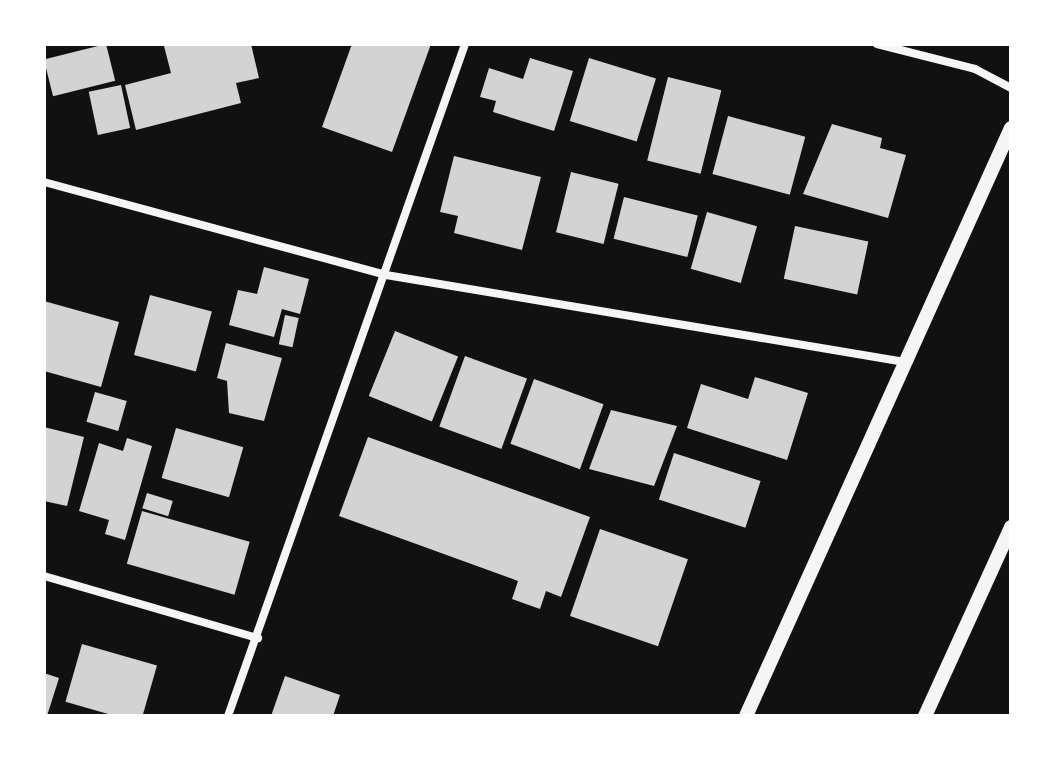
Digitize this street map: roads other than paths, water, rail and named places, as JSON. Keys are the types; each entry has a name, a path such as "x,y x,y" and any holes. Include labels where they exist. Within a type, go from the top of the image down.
{"street":[{"path":"228,716 465,44"},
{"path":"877,44 975,69 1011,88"},
{"path":"746,716 1011,128"},
{"path":"44,182 386,275 905,362"},
{"path":"925,716 1011,527"},
{"path":"44,576 258,638"}]}
